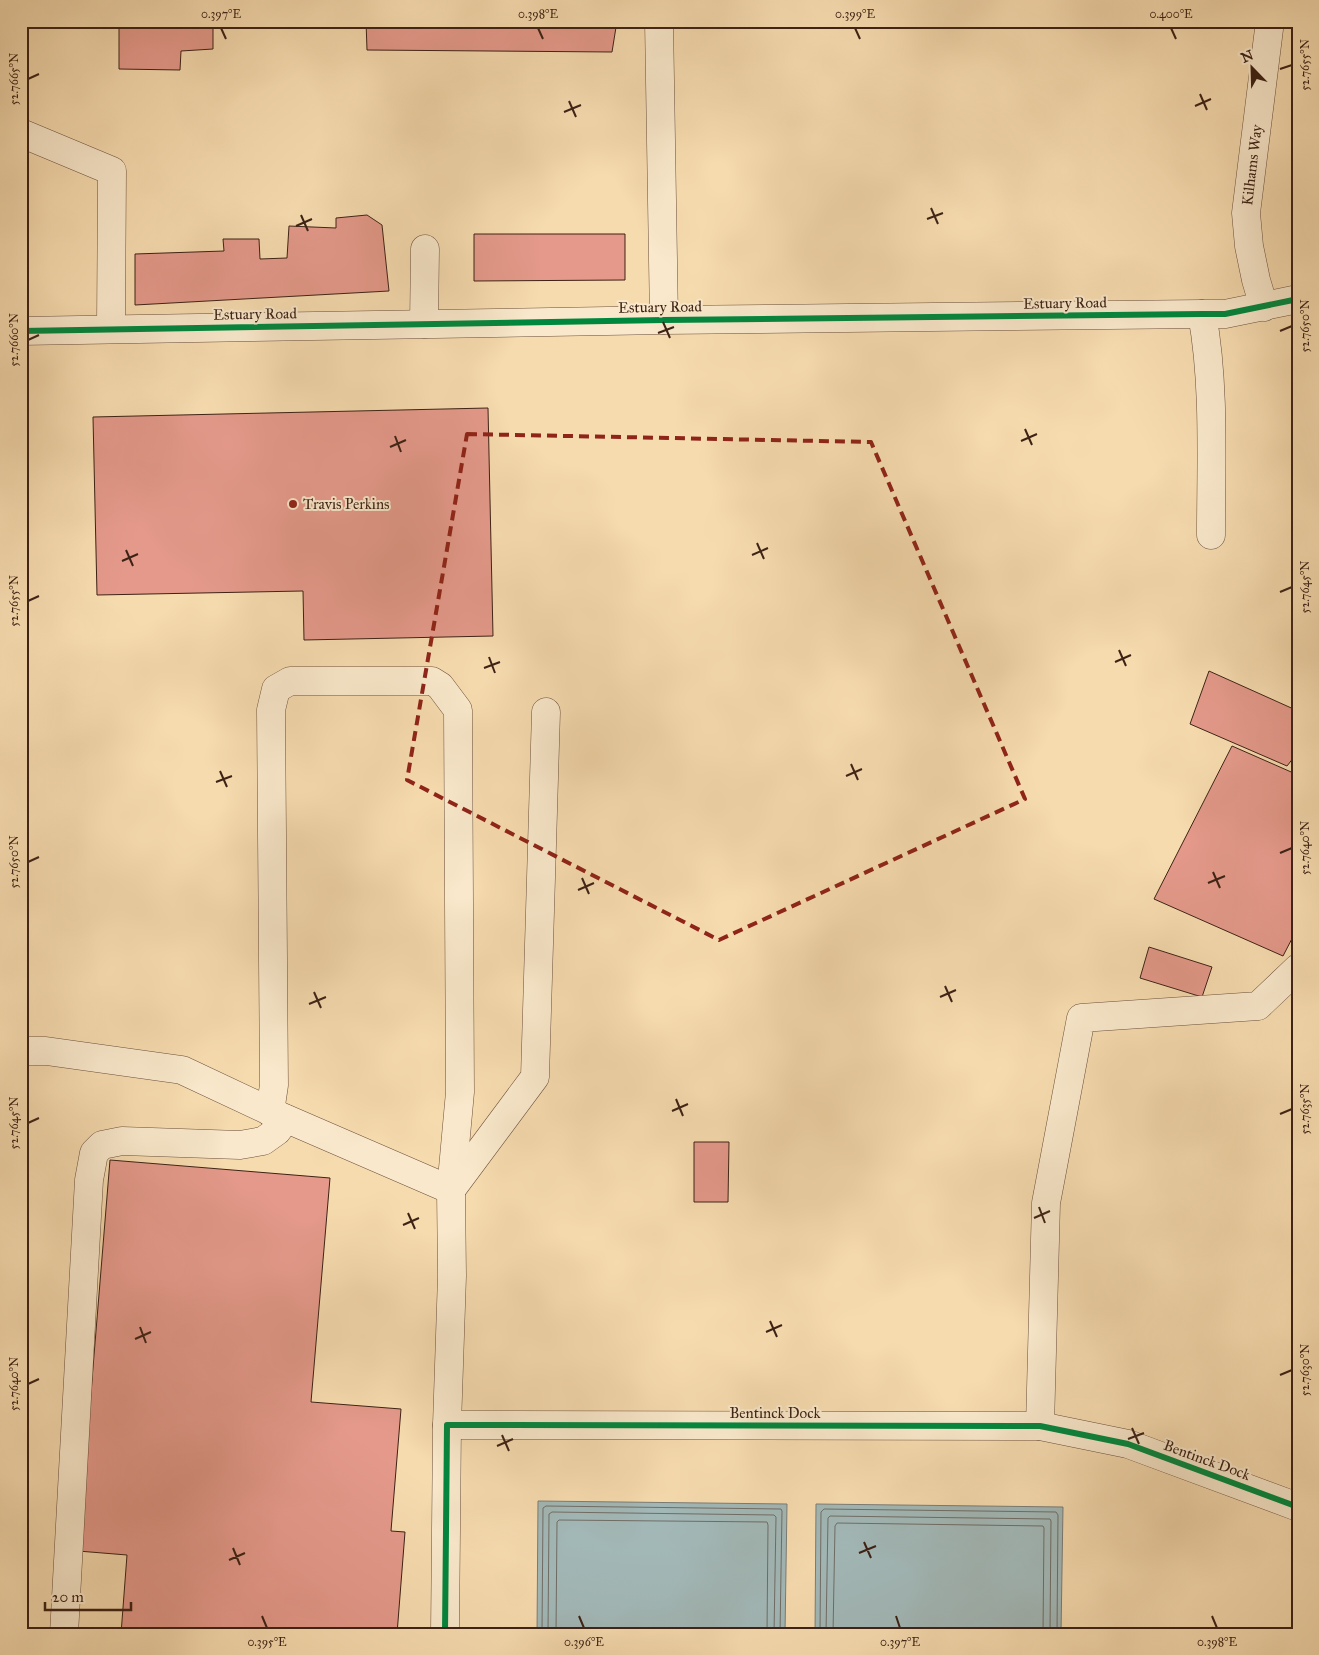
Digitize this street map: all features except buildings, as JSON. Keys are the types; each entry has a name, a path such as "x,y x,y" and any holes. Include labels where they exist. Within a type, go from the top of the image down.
{"street":[{"path":"659,21 664,320"},
{"name":"Kilhams Way","path":"1264,307 1249,246 1246,213 1270,21"},
{"path":"21,133 112,171 111,329"},
{"path":"424,324 425,249"},
{"name":"Estuary Road","path":"21,331 664,320 1225,314 1298,299"},
{"path":"1202,314 1210,391 1212,535"},
{"path":"64,1634 89,1180 94,1153 102,1145 122,1141 240,1145 263,1141 277,1131 278,1115 274,1085 271,710 276,689 290,681 432,681 440,686 458,710 460,1092 451,1190 452,1276 447,1425 445,1634"},
{"path":"451,1190 535,1077 546,712"},
{"path":"1040,1426 1046,1203 1081,1018 1258,1006 1298,968"},
{"path":"21,1051 46,1051 182,1070 278,1115 451,1190"},
{"name":"Bentinck Dock","path":"447,1425 1040,1426 1128,1444 1298,1507"}],"highlighted area":[{"path":"467,434 871,442 1025,799 719,940 407,780"}],"water":[{"path":"538,1501 787,1504 785,1634 537,1634"},
{"path":"816,1504 1063,1507 1061,1634 815,1634"}],"cycle path":[{"path":"21,331 664,320 1225,314 1298,299"},
{"path":"445,1634 447,1425 1040,1426 1128,1444 1298,1507"}],"place":[{"name":"Travis Perkins","path":"293,504"}]}
